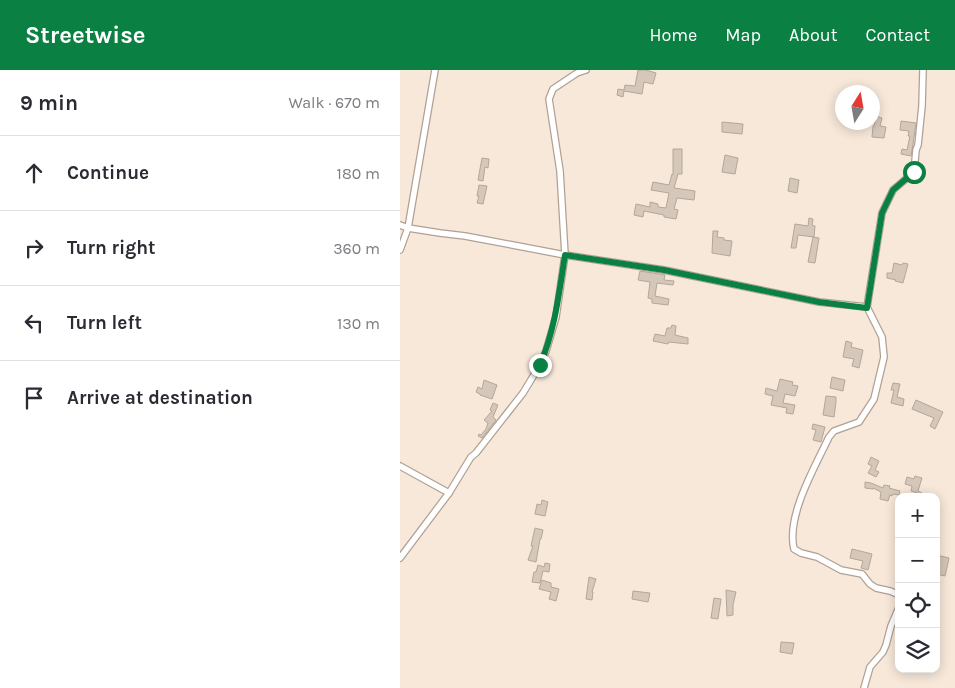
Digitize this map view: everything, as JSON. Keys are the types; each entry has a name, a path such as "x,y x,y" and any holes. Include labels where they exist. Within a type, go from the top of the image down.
{"street":[{"path":"400,250 408,228 435,70"},
{"path":"400,558 449,492 471,457 523,393 546,351 556,317 565,255 560,171 549,99 553,89 586,70"},
{"path":"895,593 876,588 862,574 841,570 817,557 800,553 794,549 793,528 799,503 829,436 834,431 859,422 874,398 884,357 882,337 867,308 882,213 893,190 914,172 922,106 923,70"},
{"path":"400,225 408,228 465,236 565,255 664,270 819,302 867,308"},
{"path":"400,466 449,492"},
{"path":"864,688 870,667 883,652 895,616"}],"building":[{"path":"638,70 656,73 653,84 644,82 642,94 624,91 623,97 617,95 618,89 624,90 625,85 635,86"},
{"path":"901,121 916,123 911,156 901,154 902,149 907,150 910,136 908,136 909,131 900,130"},
{"path":"722,122 743,124 742,134 722,132"},
{"path":"880,126 886,127 884,138 872,137 873,130 880,130"},
{"path":"673,149 682,149 682,174 678,174 674,188 695,191 694,200 677,198 674,209 678,210 676,219 644,211 643,217 634,215 636,204 650,207 650,202 658,204 658,207 666,208 669,193 651,190 653,182 669,185 673,175"},
{"path":"725,155 738,158 735,174 722,172"},
{"path":"482,158 489,159 488,168 485,167 483,181 478,180"},
{"path":"790,178 799,180 797,193 788,191"},
{"path":"479,185 487,186 483,204 477,203"},
{"path":"809,218 813,219 812,225 815,226 814,237 798,235 796,248 791,248 795,224 808,226"},
{"path":"713,231 718,231 717,237 732,241 730,256 712,253"},
{"path":"813,237 819,238 815,263 808,262"},
{"path":"894,263 908,264 903,283 887,278 887,273 892,273"},
{"path":"640,271 665,275 664,280 674,281 673,285 657,283 655,296 669,299 668,305 652,303 652,299 648,298 650,282 638,280"},
{"path":"672,325 676,326 675,335 688,338 688,344 669,342 668,344 653,341 655,334 665,336 667,328 671,328"},
{"path":"846,341 852,343 851,347 863,350 859,368 852,366 854,359 843,357"},
{"path":"832,377 845,380 843,391 830,388"},
{"path":"780,379 793,382 792,385 798,386 795,396 785,394 783,403 795,405 793,414 786,413 787,408 771,405 773,396 765,394 766,388 777,391"},
{"path":"484,380 497,385 492,399 476,392 478,387 482,389"},
{"path":"893,383 900,384 897,397 904,399 903,406 891,403 894,390 891,390"},
{"path":"826,396 836,397 834,417 823,415"},
{"path":"916,400 943,412 935,429 930,426 934,418 912,409"},
{"path":"493,403 498,405 493,417 496,420 482,438 478,436 486,429 488,423 484,420 492,411 490,410"},
{"path":"813,424 825,427 821,442 813,440 816,430 812,429"},
{"path":"871,457 879,461 875,470 879,472 876,477 868,473 872,466 868,464"},
{"path":"915,476 922,478 918,491 922,493 911,491 912,486 905,484 907,477 914,479"},
{"path":"865,482 883,488 884,485 890,486 889,488 900,491 892,496 890,495 888,501 880,499 881,492 873,488 865,488"},
{"path":"542,500 548,502 545,516 535,514 537,504 541,505"},
{"path":"535,528 543,530 536,562 528,560 533,546 531,546"},
{"path":"852,549 872,554 868,570 861,568 863,561 850,558"},
{"path":"940,556 949,558 945,576 940,575"},
{"path":"545,563 550,564 549,572 543,571 540,583 532,582 538,565 544,567"},
{"path":"589,577 596,579 592,600 586,599"},
{"path":"542,580 551,583 551,587 559,589 556,601 549,599 551,592 539,589"},
{"path":"726,590 736,592 733,615 727,616"},
{"path":"633,591 650,593 648,602 632,599"},
{"path":"714,598 721,599 718,619 711,618"},
{"path":"781,642 794,643 792,654 780,652"}],"route":[{"path":"540,365 556,317 565,255 664,270 819,302 867,308 882,213 893,190 914,172"}]}
